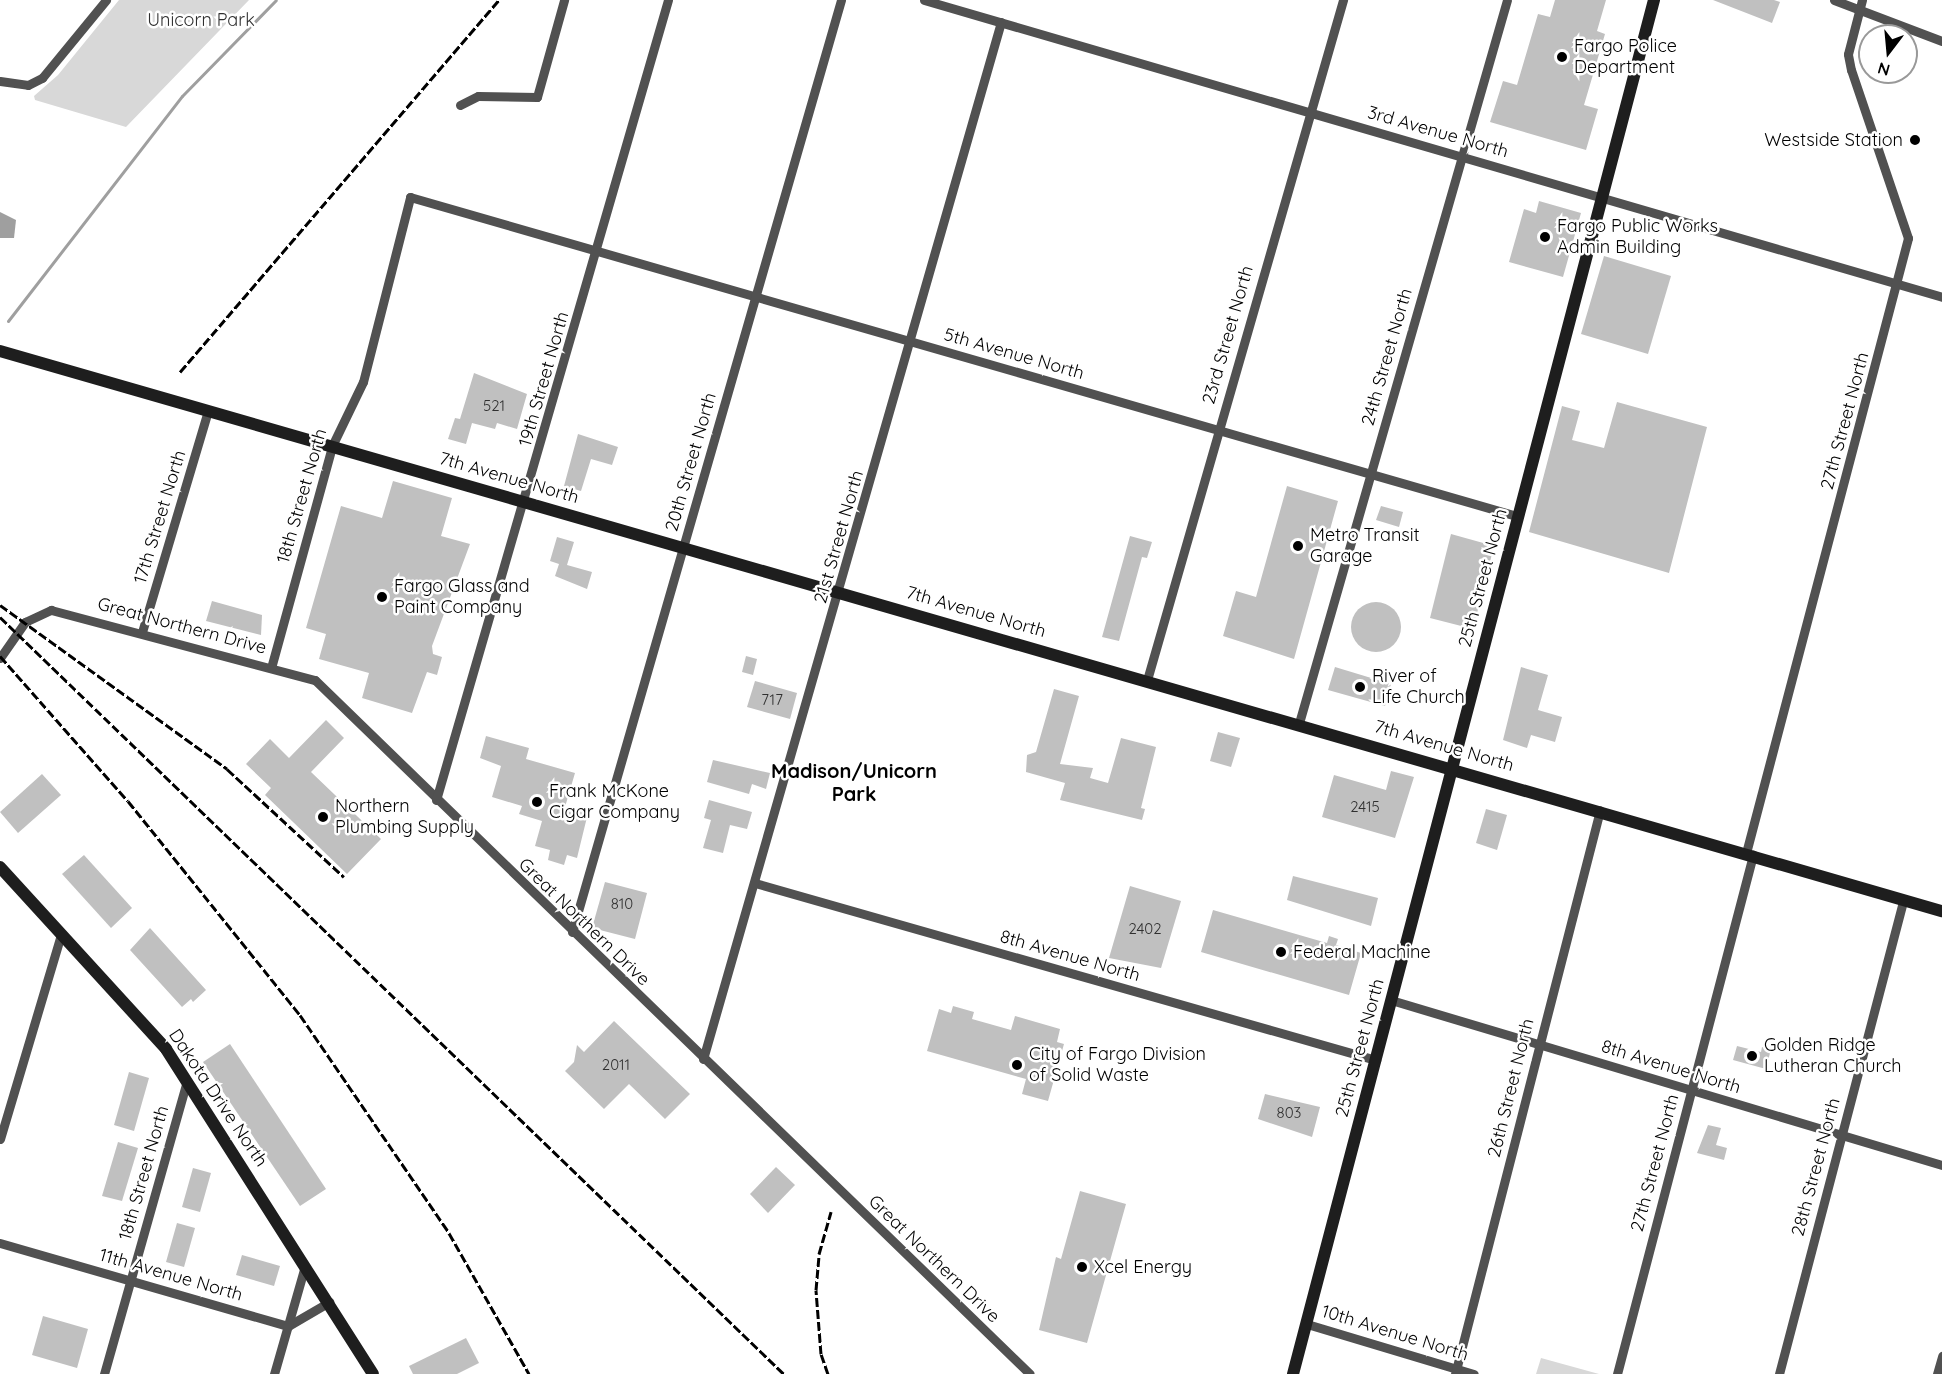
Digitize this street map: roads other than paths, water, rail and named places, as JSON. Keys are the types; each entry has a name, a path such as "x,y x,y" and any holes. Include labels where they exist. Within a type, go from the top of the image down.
{"main road":[{"name":"25th Street North","path":"1293,1374 1654,0"},
{"name":"7th Avenue North","path":"0,351 1452,767 1942,911"},
{"name":"Dakota Drive North","path":"0,867 166,1049 186,1084 329,1302 373,1374"}],"street":[{"path":"0,81 28,85 42,78 106,0"},
{"path":"460,105 478,96 537,97 564,0"},
{"name":"19th Street North","path":"436,800 526,502 668,0"},
{"name":"20th Street North","path":"572,933 841,0"},
{"name":"3rd Avenue North","path":"924,0 1942,297"},
{"name":"23rd Street North","path":"1148,680 1309,112 1343,0"},
{"name":"24th Street North","path":"1299,723 1507,0"},
{"path":"1834,0 1860,4 1942,41"},
{"name":"27th Street North","path":"1617,1374 1898,284 1908,224 1851,70 1848,54 1860,4"},
{"name":"21st Street North","path":"703,1059 912,342 1001,22"},
{"name":"5th Avenue North","path":"410,197 1517,516"},
{"name":"18th Street North","path":"271,668 332,446 363,382 410,197"},
{"name":"17th Street North","path":"142,632 208,411"},
{"name":"Great Northern Drive","path":"0,658 25,622 51,610 142,632 315,680 572,933 1030,1374"},
{"name":"26th Street North","path":"1456,1371 1600,810"},
{"name":"8th Avenue North","path":"755,883 1376,1060"},
{"name":"28th Street North","path":"1779,1374 1903,900"},
{"path":"0,1139 61,934"},
{"name":"8th Avenue North","path":"1392,1000 1942,1165"},
{"name":"18th Street North","path":"104,1374 186,1084"},
{"name":"11th Avenue North","path":"0,1243 288,1326"},
{"path":"274,1374 305,1266"},
{"path":"288,1326 329,1302"},
{"name":"10th Avenue North","path":"1307,1324 1456,1371 1474,1374"},
{"path":"1937,1374 1942,1356"}],"waterway":[{"path":"8,321 182,96 276,0"}],"railway":[{"path":"180,372 499,0"},
{"path":"0,605 227,769 344,877"},
{"path":"0,617 784,1374"},
{"path":"0,656 128,801 300,1015 449,1233 529,1374"},
{"path":"828,1374 821,1354 816,1290 819,1254 831,1212"}],"place":[{"name":"Fargo Police Department","path":"1562,57"},
{"name":"Westside Station","path":"1915,140"},
{"name":"Fargo Public Works Admin Building","path":"1545,237"},
{"name":"Metro Transit Garage","path":"1298,546"},
{"name":"Fargo Glass and Paint Company","path":"382,597"},
{"name":"River of Life Church","path":"1360,687"},
{"name":"Frank McKone Cigar Company","path":"537,802"},
{"name":"Northern Plumbing Supply","path":"323,817"},
{"name":"Federal Machine","path":"1281,952"},
{"name":"Golden Ridge Lutheran Church","path":"1752,1056"},
{"name":"City of Fargo Division of Solid Waste","path":"1017,1065"},
{"name":"Xcel Energy","path":"1082,1267"}],"district":[{"name":"Madison/Unicorn Park","path":"854,782"}],"park label":[{"name":"Unicorn Park","path":"201,20"}]}
